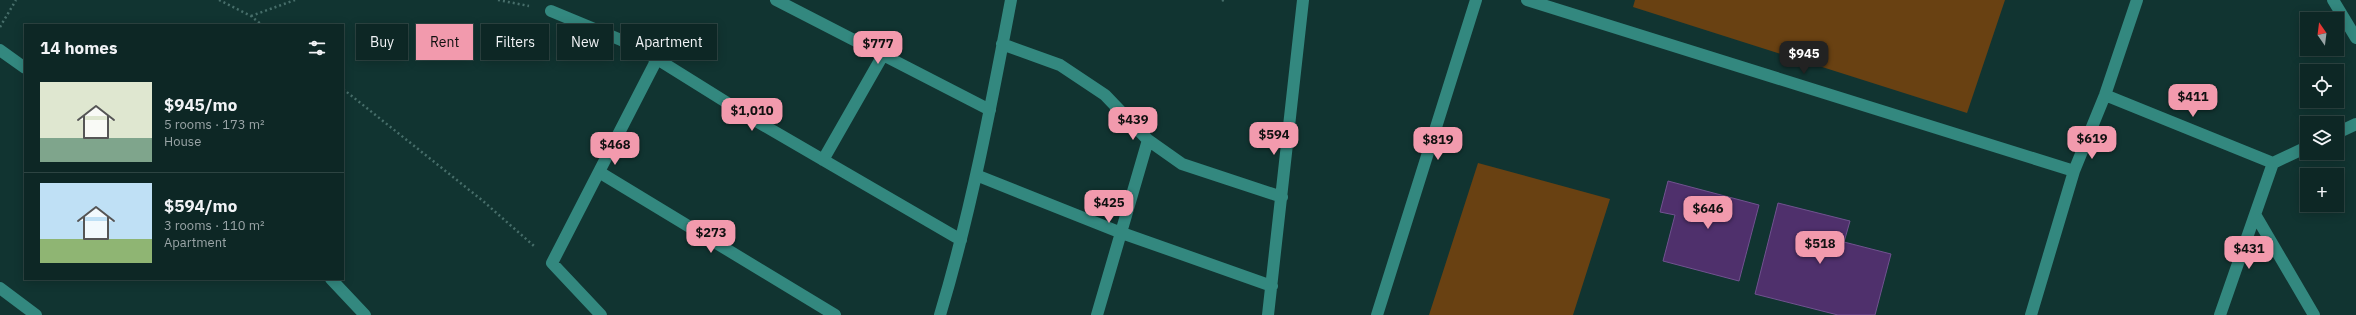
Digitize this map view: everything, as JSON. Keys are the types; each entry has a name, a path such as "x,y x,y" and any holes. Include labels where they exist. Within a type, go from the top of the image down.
{"street":[{"path":"776,0 990,110"},
{"path":"940,315 961,240 976,175 1011,0"},
{"path":"1268,315 1303,0"},
{"path":"1377,315 1476,0"},
{"path":"1527,0 2074,171"},
{"path":"2031,315 2074,171 2105,95 2137,0"},
{"path":"2333,0 2356,38"},
{"path":"551,11 621,40"},
{"path":"1002,44 1060,65 1106,95 1148,140 1182,164 1282,197"},
{"path":"0,50 24,67"},
{"path":"824,160 883,55"},
{"path":"601,315 552,263 656,60"},
{"path":"659,60 824,160 961,240"},
{"path":"2105,95 2273,163"},
{"path":"2344,130 2356,124"},
{"path":"1097,315 1148,140"},
{"path":"2220,315 2256,216 2273,163 2300,150"},
{"path":"599,172 835,315"},
{"path":"976,175 1120,232 1272,286"},
{"path":"2256,216 2314,315"},
{"path":"332,280 365,315"},
{"path":"0,288 36,315"}],"path":[{"path":"0,28 16,0"},
{"path":"219,0 251,16 261,24"},
{"path":"251,16 295,0"},
{"path":"498,0 551,11"},
{"path":"344,90 483,201 552,263"}],"shaded area":[{"path":"1635,0 2005,0 1967,113 1633,7"},
{"path":"1478,163 1610,199 1573,315 1429,315"}],"building":[{"path":"1668,181 1759,205 1739,281 1663,261 1675,215 1660,212"},
{"path":"1778,203 1850,221 1844,242 1891,254 1875,315 1838,315 1755,294"}]}
